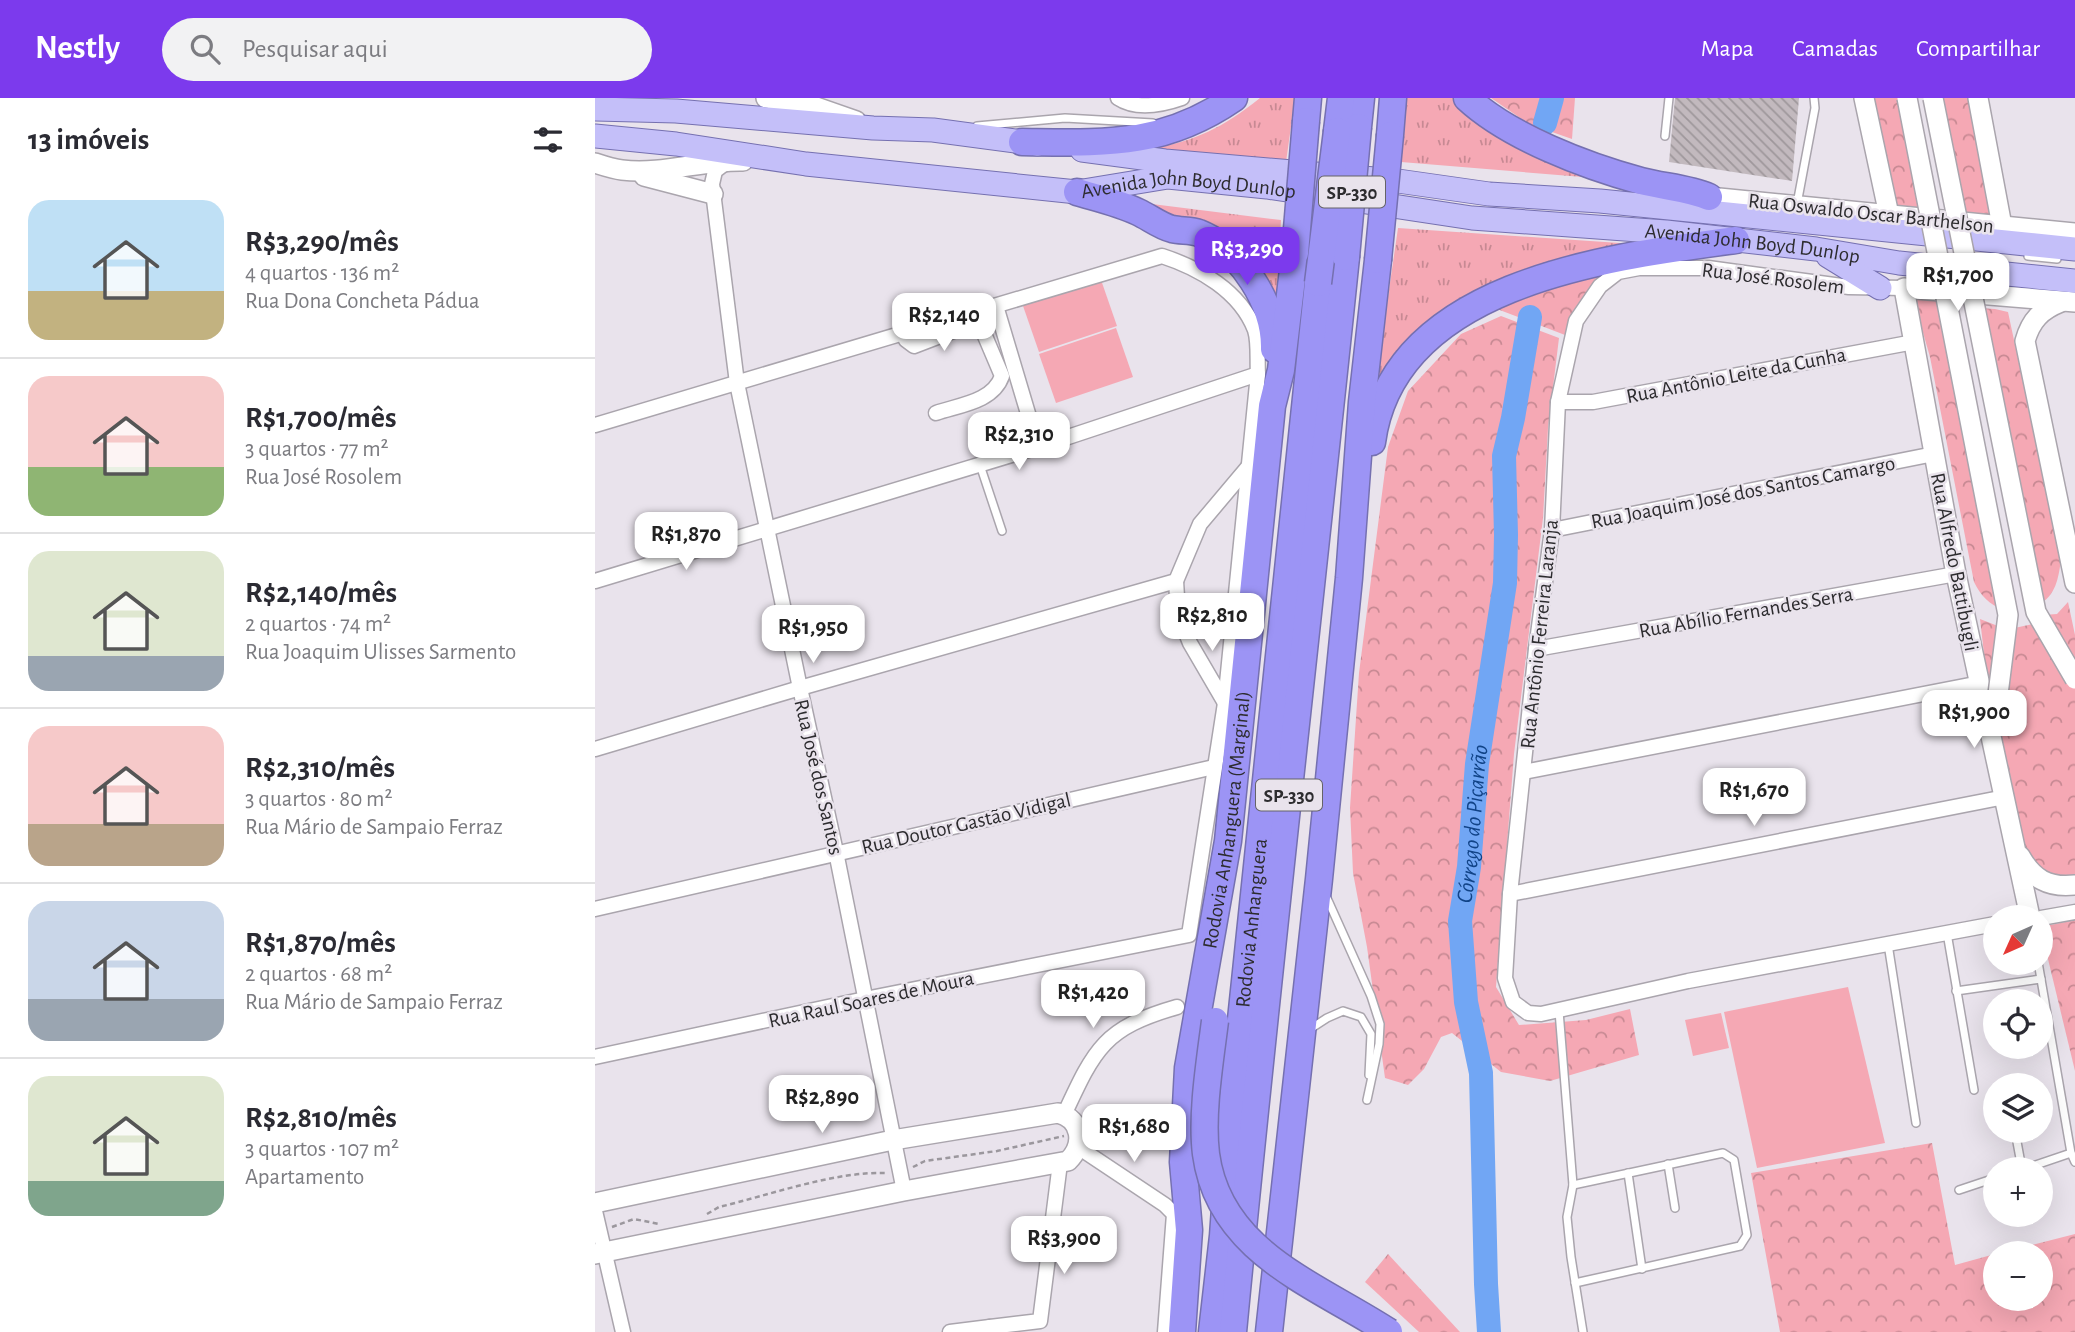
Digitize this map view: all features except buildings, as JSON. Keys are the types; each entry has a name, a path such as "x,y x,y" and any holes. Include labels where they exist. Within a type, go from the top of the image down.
{"highway":[{"path":"1022,142 1117,142 1171,131 1199,119 1234,98"},
{"name":"Rodovia Anhanguera","path":"1233,1332 1346,257 1348,129 1341,98"},
{"name":"Rodovia Anhanguera","path":"1212,1332 1223,1236 1234,1083 1318,283 1348,129 1361,98"},
{"path":"1269,1332 1319,878 1349,578 1362,402 1394,98"},
{"path":"1467,98 1503,125 1546,147 1629,177 1709,197"},
{"name":"Rodovia Anhanguera (Marginal)","path":"1182,1332 1189,1230 1183,1162 1188,1068 1228,841 1272,406 1281,370 1295,253 1307,110"},
{"path":"1077,192 1136,211 1171,229 1199,233 1221,247 1243,268 1261,294 1271,321 1274,342 1272,406"},
{"path":"1349,578 1357,551 1378,414 1386,393 1398,374 1436,331 1485,300 1551,277 1628,257 1736,240"},
{"path":"1228,841 1225,928 1209,1067 1206,1152 1215,1192 1221,1206 1243,1236 1294,1276 1389,1332"},
{"path":"1277,1274 1278,1332"}],"main road":[{"name":"Avenida John Boyd Dunlop","path":"595,109 676,111 873,128 933,130 1165,161 1398,181 1489,194 1600,201 2069,254"},
{"name":"Avenida John Boyd Dunlop","path":"595,136 676,144 806,164 1077,192 1168,177 1267,187 1472,218 1816,249 2071,295"},
{"path":"1600,201 1709,197"},
{"path":"1816,249 1881,288"}],"street":[{"path":"766,98 816,107 873,128"},
{"path":"1118,98 1135,105 1152,105 1182,98"},
{"path":"1864,98 1889,215"},
{"path":"1907,98 2008,615 1998,694 1988,716"},
{"path":"1933,98 2036,612 2075,679"},
{"path":"1977,98 2002,226"},
{"path":"622,170 729,161 806,164"},
{"name":"Rua José dos Santos","path":"729,161 715,171 712,184 737,383 837,852 902,1182"},
{"path":"595,163 713,194"},
{"name":"Rua Oswaldo Oscar Barthelson","path":"1709,197 2075,233"},
{"path":"595,425 1162,256 1186,264 1208,276 1227,291 1243,309 1255,331 1258,374 1224,703 1214,767"},
{"name":"Rua José Rosolem","path":"1639,268 1708,268 1797,281 1881,288 2071,295"},
{"name":"Rua Antônio Ferreira Laranja","path":"1559,1011 1528,1013 1513,1002 1505,978 1510,894 1536,649 1552,530 1558,402 1576,321 1600,286 1618,272 1639,268"},
{"name":"Rua Alfredo Battibugli","path":"1904,288 1956,574 2028,905"},
{"path":"2071,295 2045,309 2035,318 2025,341 2075,583"},
{"path":"996,306 1038,447"},
{"path":"903,334 914,346 974,323 982,329 1002,376 999,384 986,396 936,413"},
{"name":"Rua Antônio Leite da Cunha","path":"1558,402 1593,402 1915,342"},
{"path":"595,581 1038,447 1258,374"},
{"name":"Rua Joaquim José dos Santos Camargo","path":"1552,530 1934,454"},
{"path":"1224,703 1190,643 1178,613 1176,581 1200,524 1248,467"},
{"name":"Rua Abílio Fernandes Serra","path":"1536,649 1956,574"},
{"path":"595,749 1176,581"},
{"path":"1524,772 1980,683"},
{"name":"Rua Doutor Gastão Vidigal","path":"595,909 1214,767"},
{"name":"Rua Raul Soares de Moura","path":"595,1057 865,999 1189,935 1214,767"},
{"path":"1510,894 2004,797"},
{"path":"2013,839 2029,872 2046,882 2064,886 2075,885"},
{"path":"2053,916 2075,912"},
{"path":"1559,1011 1688,981 1983,926"},
{"path":"1065,1115 1087,1069 1108,1038 1149,1015 1177,1007"},
{"path":"595,1203 893,1140 1058,1113 1065,1115 1079,1140 1174,1214 1165,1332"},
{"path":"599,1253 902,1182 1060,1163 1068,1161 1079,1140"},
{"path":"950,1332 1040,1326 1060,1163"},
{"path":"595,1211 599,1253 622,1332"}],"lane":[{"path":"1665,136 1669,98"},
{"path":"1796,206 1815,108 1814,98"},
{"path":"1815,108 1822,98"},
{"path":"933,130 1065,118 1155,123 1199,119"},
{"path":"2028,256 2069,254"},
{"path":"2033,268 2075,274"},
{"path":"980,465 1002,531"},
{"path":"1300,1035 1327,1017 1343,1011 1361,1017 1371,1034 1367,1100 1379,1044 1380,1024 1371,996 1319,878"},
{"path":"1947,932 1974,1090"},
{"path":"1888,943 1916,1124"},
{"path":"2040,975 2071,1153 2075,1162"},
{"path":"1957,991 2041,979"},
{"path":"1559,1011 1573,1185 1567,1217 1583,1332"},
{"path":"1573,1185 1723,1153 1734,1160 1747,1235 1740,1246 1575,1283"},
{"path":"2053,1159 2071,1153"},
{"path":"1668,1164 1675,1208"},
{"path":"1628,1172 1642,1269"},
{"path":"1959,1190 1983,1182"}],"path":[{"path":"704,1215 719,1208 866,1172 902,1182 925,1161 1079,1140"},
{"path":"599,1231 634,1220 660,1224"}],"green space":[{"path":"1260,98 1295,98 1286,162 1148,149 1181,142 1208,132"},
{"path":"1406,98 1455,98 1595,178 1401,162"},
{"path":"1491,98 1575,98 1572,139 1529,124"},
{"path":"1873,98 1904,98 1925,208 1897,205"},
{"path":"1935,98 1969,98 1991,218 1957,211"},
{"path":"1136,202 1281,220 1276,310 1264,287"},
{"path":"1398,228 1649,245 1530,279 1374,393"},
{"path":"1606,269 1573,311 1565,335 1497,309"},
{"path":"1100,277 1117,326 1039,352 1022,303"},
{"path":"1912,294 1943,300 2003,610 1986,599 1974,582 1930,357"},
{"path":"1980,308 2008,312 2061,560 2055,586 2039,605"},
{"path":"1501,316 1559,338 1548,428 1543,518 1514,754 1496,987 1519,1025 1586,1020 1630,1009 1639,1055 1550,1081 1501,1072 1452,1033 1441,1037 1424,1069 1408,1085 1385,1078 1367,947 1353,873 1350,808 1359,673 1388,447 1408,391 1461,334"},
{"path":"1116,328 1133,377 1056,403 1039,354"},
{"path":"2068,602 2075,635 2075,669 2043,615 2057,614"},
{"path":"1980,619 2003,628 1990,705"},
{"path":"2038,623 2075,687 2075,881 2030,867 1992,715 2010,629"},
{"path":"2075,920 2075,1071 2052,975 2053,925"},
{"path":"1848,987 1885,1143 1757,1168 1724,1012"},
{"path":"1721,1013 1729,1048 1693,1056 1685,1020"},
{"path":"1932,1143 1955,1265 1983,1257 1983,1311 2053,1311 2053,1241 2048,1241 2075,1234 2075,1332 1780,1332 1751,1173"},
{"path":"1388,1254 1460,1332 1419,1332 1365,1282"}],"waterway":[{"name":"Córrego do Piçarrão","path":"1545,123 1552,98"},
{"name":"Córrego do Piçarrão","path":"1489,1332 1481,1073 1466,1002 1460,921 1469,867 1477,764 1505,583 1504,456 1530,317"}]}
